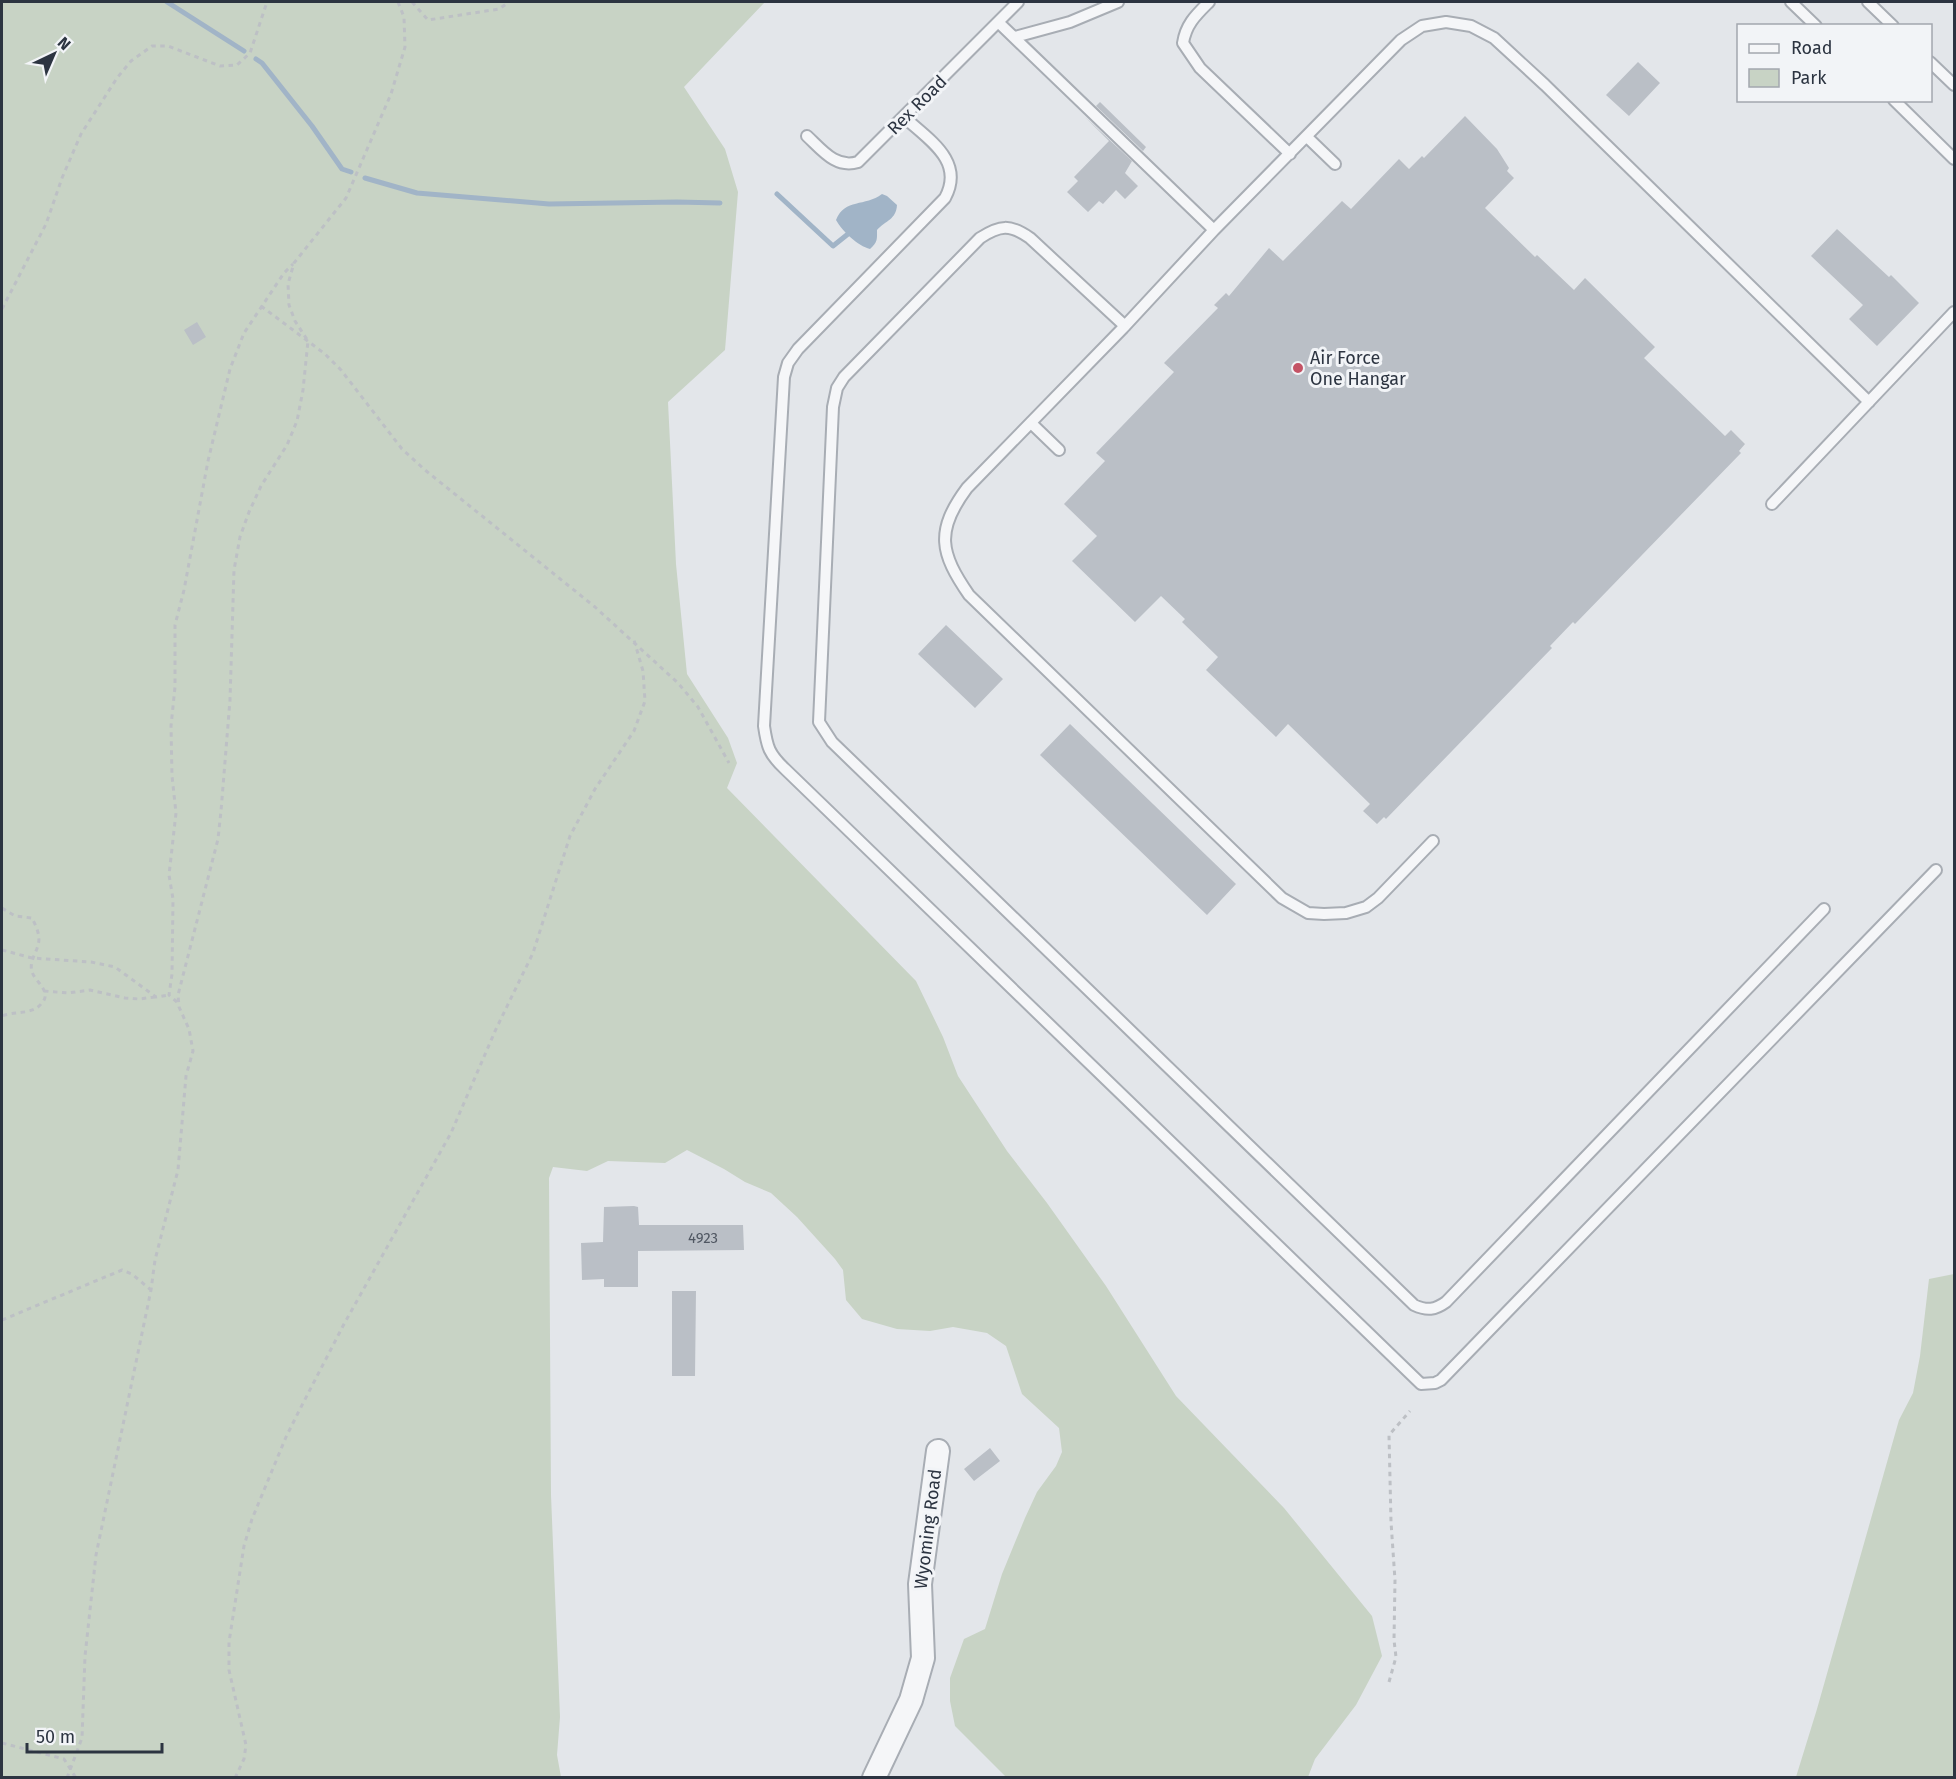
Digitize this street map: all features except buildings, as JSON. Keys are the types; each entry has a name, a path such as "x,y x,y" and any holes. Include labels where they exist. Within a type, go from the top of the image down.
{"street":[{"name":"Wyoming Road","path":"874,1778 911,1700 923,1658 920,1584 938,1451"}],"lane":[{"name":"Rex Road","path":"807,136 830,158 839,163 849,165 858,162 1018,2"},
{"path":"1015,38 1071,22 1118,2"},
{"path":"1209,2 1191,21 1185,31 1183,43 1200,68 1290,154"},
{"path":"1791,2 1814,24"},
{"path":"1868,2 1891,24"},
{"path":"999,22 1214,230"},
{"path":"1433,841 1378,898 1366,907 1346,913 1324,914 1308,912 1282,898 969,595 952,571 945,551 945,527 954,506 967,488 1125,326 1214,230 1401,40 1422,26 1446,22 1471,26 1494,38 1869,402"},
{"path":"1932,64 1954,85"},
{"path":"1896,102 1954,159"},
{"path":"904,117 947,160 952,172 951,187 945,198 798,349 788,363 784,377 764,726 767,745 772,756 784,769 1421,1384 1441,1380 1936,870"},
{"path":"1307,137 1335,164"},
{"path":"1125,326 1030,238 1018,229 1005,227 992,230 980,238 844,378 837,388 833,407 819,722 832,742 1414,1305 1433,1309 1446,1302 1824,909"},
{"path":"1772,504 1954,312"},
{"path":"1031,423 1059,450"}],"path":[{"path":"2,309 46,225 62,178 81,134 117,78 131,61 152,46 168,46 220,66 237,65 250,53 267,2"},
{"path":"169,995 172,974 173,899 169,875 176,813 172,776 171,726 175,687 175,625 184,590 208,461 230,369 244,333 284,273 346,198 391,94 405,47 404,17 398,2"},
{"path":"412,2 428,20 499,9 509,2"},
{"path":"67,1778 82,1738 85,1656 96,1555 151,1290 155,1260 178,1170 186,1076 193,1051 189,1029 178,1003 178,995 218,839 230,700 234,570 240,537 257,495 287,445 297,421 308,357 308,341 295,321 289,305 288,284 294,263"},
{"path":"261,306 325,354 341,370 402,449 425,470 596,607 678,683 698,707 729,764"},
{"path":"235,1778 246,1745 228,1670 229,1642 244,1546 252,1519 299,1411 344,1324 451,1133 496,1029 533,953 570,836 595,789 634,731 645,701 643,671 634,640"},
{"path":"2,908 15,916 32,918 37,927 39,943 32,958 32,972 46,997 43,1004 35,1010 2,1016"},
{"path":"2,950 32,958 91,962 115,967 156,997"},
{"path":"44,991 68,993 90,990 139,999 169,995"},
{"path":"169,995 178,1003"},
{"path":"2,1320 122,1270 132,1274 151,1290"},
{"path":"1389,1682 1396,1657 1389,1435 1410,1412"},
{"path":"2,1743 64,1759 76,1778"}],"green space":[{"path":"2,2 765,2 684,87 725,149 738,192 725,350 668,402 676,564 687,674 728,738 737,763 727,788 916,981 943,1037 958,1076 1007,1151 1106,1286 1176,1396 1284,1508 1372,1616 1382,1656 1356,1705 1315,1759 1308,1777 1006,1777 955,1726 950,1701 950,1678 964,1639 985,1629 1002,1574 1025,1518 1037,1492 1056,1466 1062,1452 1059,1428 1022,1394 1006,1346 987,1333 953,1327 930,1331 897,1329 862,1319 846,1300 843,1270 797,1217 771,1193 745,1182 687,1150 665,1163 608,1161 587,1171 553,1167 549,1178 551,1495 560,1717 557,1755 561,1777 2,1777"},
{"path":"1954,1274 1954,1777 1796,1777 1899,1420 1913,1393 1929,1279"}],"water":[{"path":"882,194 897,205 896,210 893,217 877,230 876,240 870,249 851,238 836,220 845,208"}],"waterway":[{"path":"167,2 244,51"},
{"path":"256,59 262,63 312,126 342,169 351,172"},
{"path":"365,178 417,193 549,204 720,203"},
{"path":"777,194 833,246 848,234"}],"place":[{"name":"Air Force One Hangar","path":"1298,368"}]}
